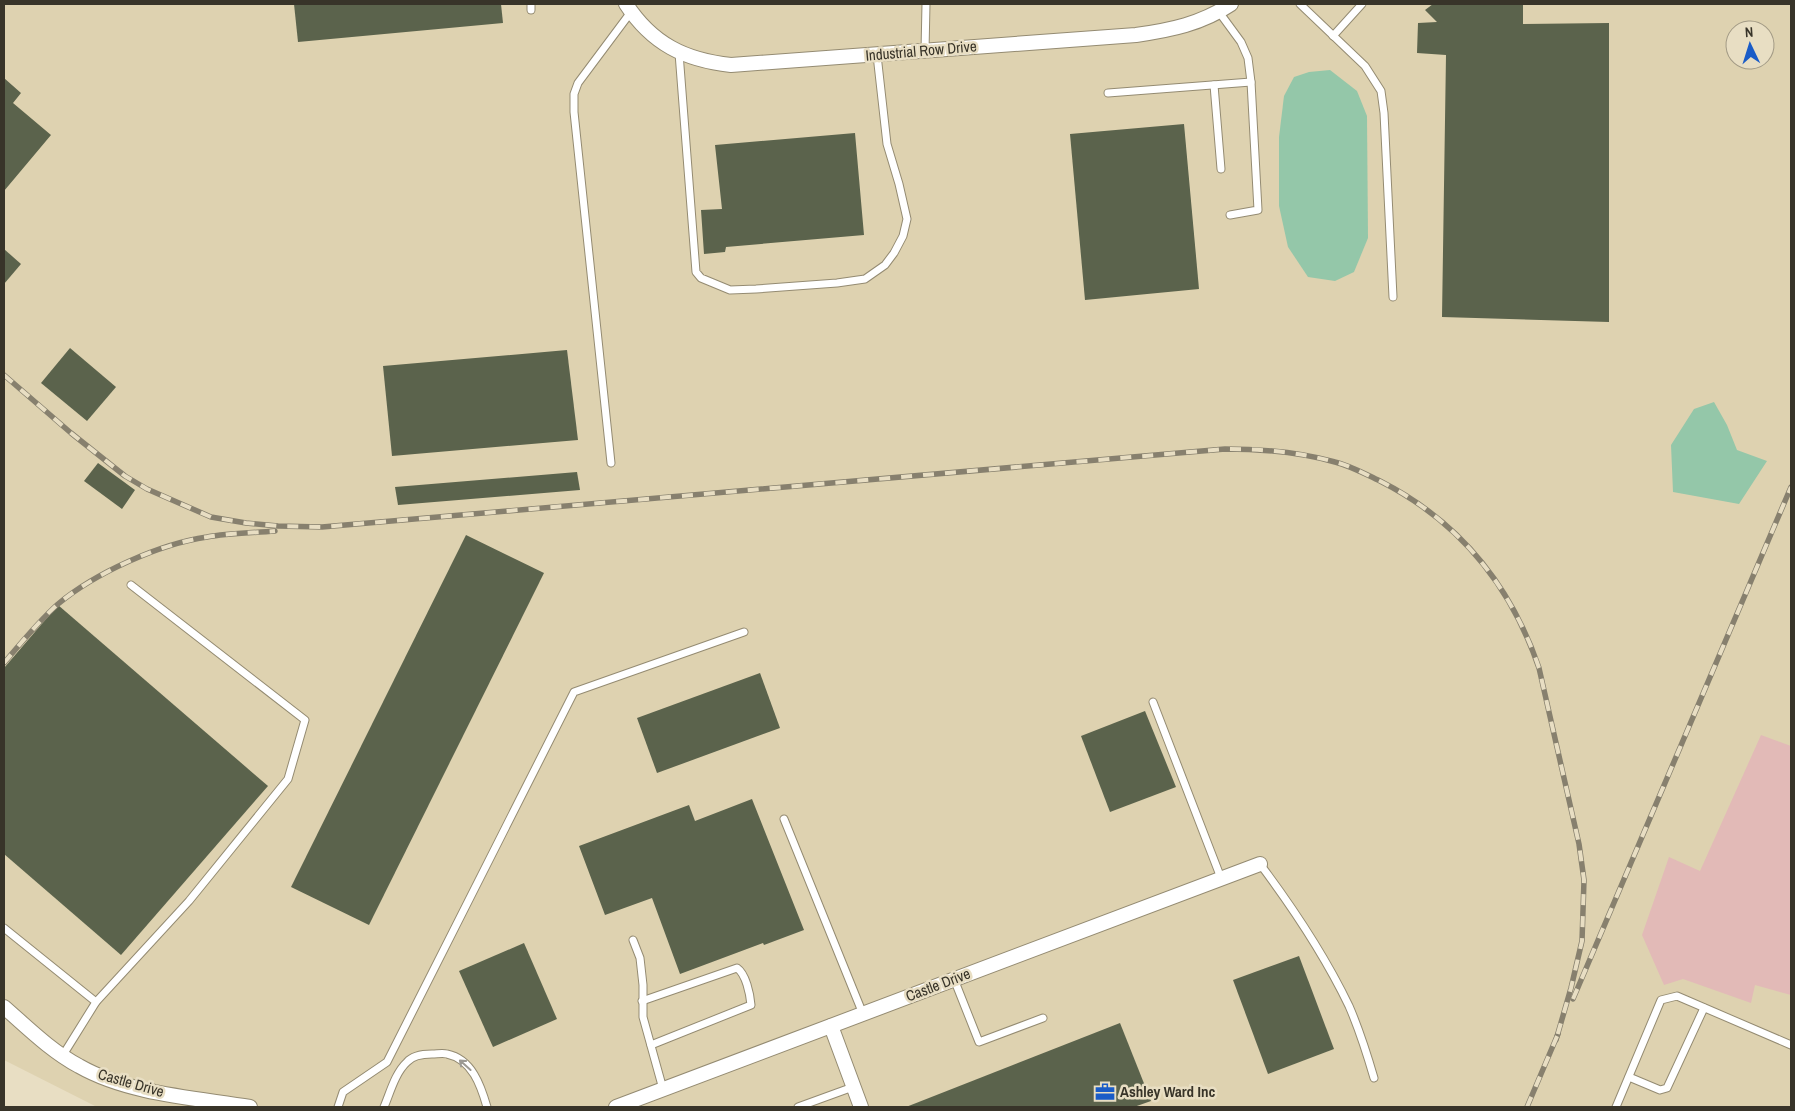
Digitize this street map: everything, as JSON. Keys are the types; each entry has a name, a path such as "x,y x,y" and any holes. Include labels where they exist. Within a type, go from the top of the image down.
{"street":[{"name":"Industrial Row Drive","path":"628,8 645,28 661,42 679,53 710,63 731,65 1136,35 1190,26 1231,4"},
{"name":"Castle Drive","path":"616,1107 1260,864"},
{"name":"Castle Drive","path":"4,1007 80,1067 109,1080 130,1086 250,1107"},
{"path":"831,1026 861,1107"}],"lane":[{"path":"925,51 926,4"},
{"path":"1300,4 1364,66 1380,91 1384,113 1393,297"},
{"path":"1333,36 1362,4"},
{"path":"611,464 583,202 574,94 586,70 628,8"},
{"path":"1219,12 1241,42 1248,58 1258,210 1230,215"},
{"path":"679,53 696,272 714,285 730,290 837,283 865,279 885,265 894,253 903,236 907,219 887,144 877,55"},
{"path":"1108,94 1251,82"},
{"path":"1214,85 1220,169"},
{"path":"63,1055 96,1002 189,901 288,779 305,720 131,585"},
{"path":"338,1107 343,1092 387,1062 574,692 744,632"},
{"path":"1153,702 1221,878"},
{"path":"784,819 863,1014"},
{"path":"1260,864 1301,922 1349,1006 1374,1078"},
{"path":"4,928 96,1002"},
{"path":"633,940 640,958 643,985 643,1017 663,1090"},
{"path":"642,1001 737,968 741,971 750,995 751,1005 651,1046"},
{"path":"954,979 979,1042 1043,1018"},
{"path":"1616,1107 1662,1000 1677,996 1791,1045"},
{"path":"1629,1077 1660,1090 1667,1088 1704,1008"},
{"path":"384,1107 394,1082 406,1062 416,1056 426,1054 448,1054 462,1060 472,1071 482,1088 487,1107"},
{"path":"798,1107 854,1087"}],"shaded area":[{"path":"4,4 1791,4 1791,1107 97,1107 4,1060"},
{"path":"1330,70 1357,91 1367,116 1368,238 1354,272 1335,281 1308,277 1288,247 1279,206 1279,137 1284,96 1294,77 1309,72"},
{"path":"1714,402 1727,425 1737,450 1767,461 1739,504 1673,492 1671,445 1694,409"},
{"path":"1761,735 1791,746 1791,995 1755,985 1751,1003 1683,979 1664,985 1642,935 1669,857 1700,871"}],"building":[{"path":"294,4 501,4 503,23 298,42"},
{"path":"1433,4 1523,4 1523,24 1609,23 1609,322 1442,317 1446,55 1417,53 1418,23 1437,22 1425,10"},
{"path":"4,78 21,93 13,103 51,135 4,191"},
{"path":"1184,124 1199,289 1085,300 1070,134"},
{"path":"855,133 864,235 726,247 725,252 704,254 701,210 722,209 715,145"},
{"path":"4,249 21,264 4,284"},
{"path":"70,348 116,387 87,421 41,383"},
{"path":"567,350 578,440 392,456 383,366"},
{"path":"98,463 135,490 122,509 84,481"},
{"path":"577,472 580,490 398,505 395,487"},
{"path":"466,535 544,573 369,925 291,887"},
{"path":"58,605 268,786 121,955 4,854 4,668"},
{"path":"760,673 780,728 657,773 637,718"},
{"path":"1145,711 1176,787 1110,812 1081,736"},
{"path":"752,799 804,930 680,974 652,898 605,915 579,846 689,805 695,821"},
{"path":"524,943 557,1019 493,1047 459,971"},
{"path":"1299,956 1334,1049 1268,1074 1233,980"},
{"path":"1120,1023 1151,1101 1134,1107 906,1107"}],"railway":[{"path":"4,375 71,433 125,476 147,489 211,517 278,526 322,527 1225,449 1294,453 1352,468 1408,497 1458,536 1497,583 1527,638 1539,668 1579,844 1584,880 1582,941 1556,1040"},
{"path":"1573,999 1791,487"},
{"path":"4,663 58,604 90,581 109,571 149,553 188,541 224,535 275,531"},
{"path":"1527,1107 1558,1034"}],"place":[{"name":"Ashley Ward Inc","path":"1105,1092"}]}
